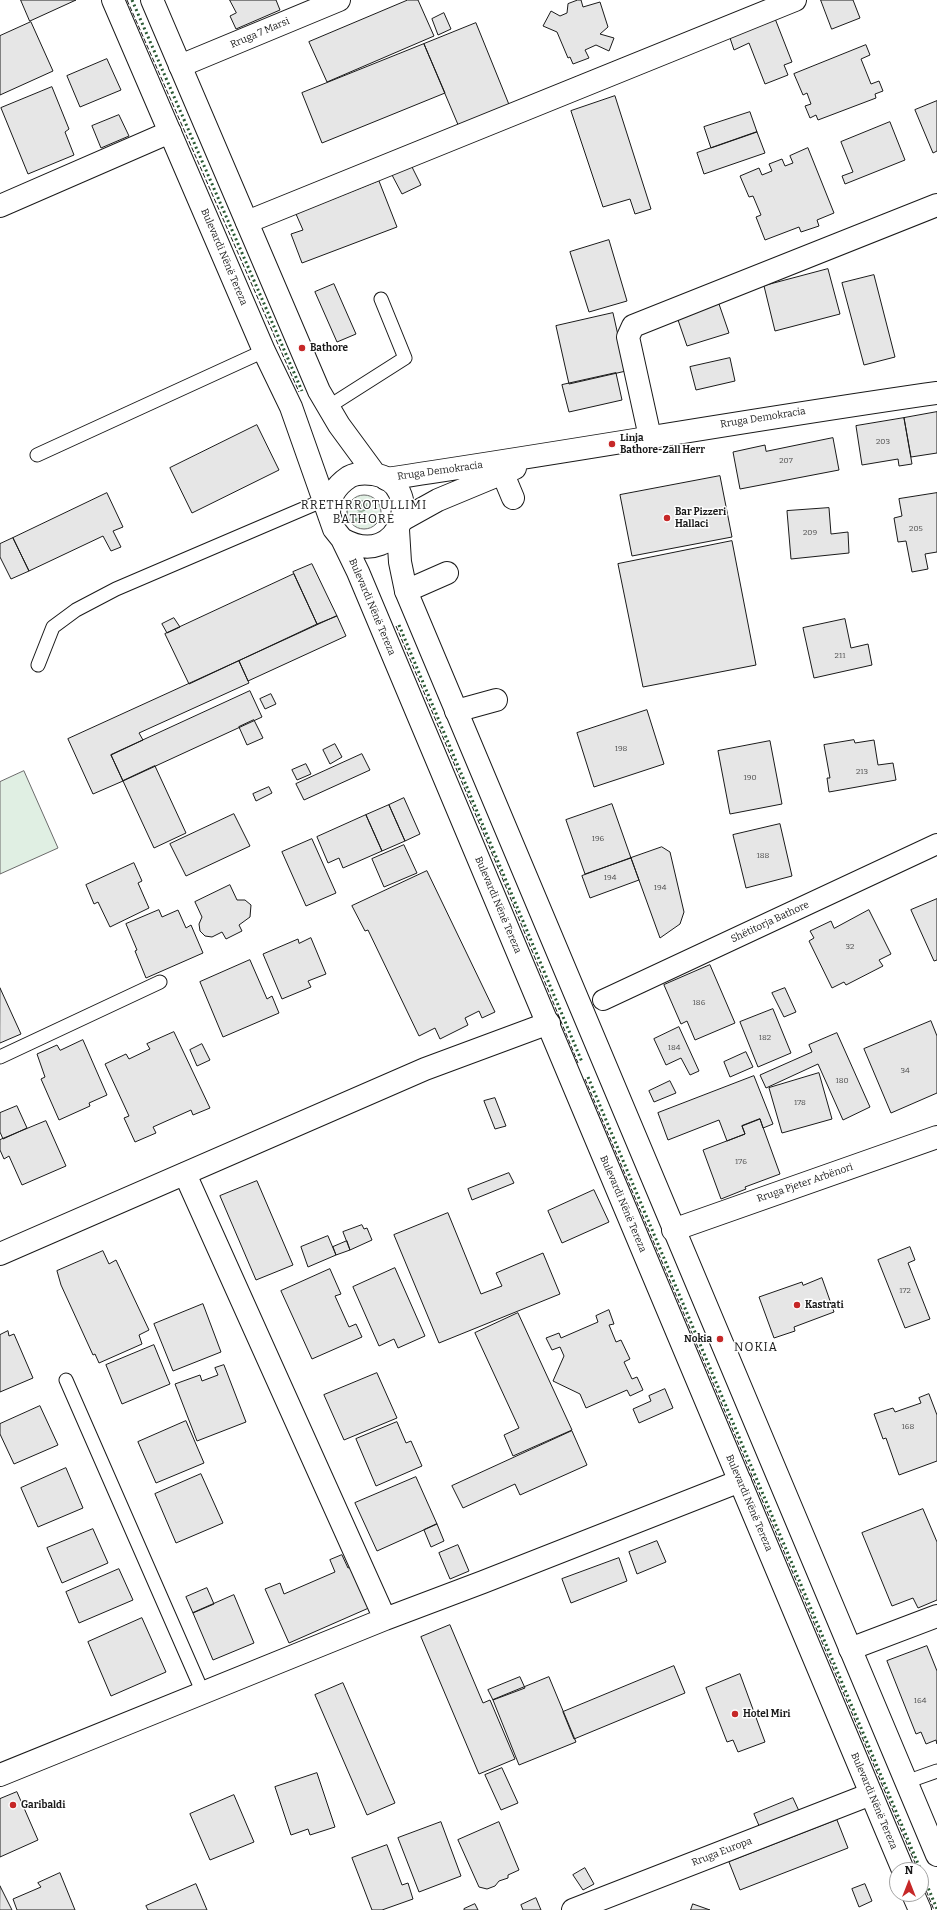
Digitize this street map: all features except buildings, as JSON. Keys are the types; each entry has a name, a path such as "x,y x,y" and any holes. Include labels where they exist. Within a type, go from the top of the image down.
{"main road":[{"name":"Bulevardi Nënë Tereza","path":"113,0 264,351 291,407 334,529 342,538 353,545 366,547 378,545 390,539 400,525"},
{"path":"152,0 319,391 356,450 381,476 395,486 401,497 404,508 400,525 400,562 406,591 673,1230 937,1855"},
{"name":"Rruga 7 Marsi","path":"180,66 340,0"},
{"path":"247,222 795,0"},
{"path":"0,206 170,132"},
{"path":"650,437 628,337 633,326 937,205"},
{"name":"Rruga Demokracia","path":"381,476 542,456 650,437 937,393"},
{"name":"Rruga Demokracia","path":"400,525 438,500 504,474 542,456"},
{"path":"327,509 333,492 341,482 352,475 364,473 381,476"},
{"path":"504,474 514,498"},
{"name":"Bulevardi Nënë Tereza","path":"342,538 549,1023 900,1862"},
{"path":"406,591 447,573"},
{"path":"456,711 496,700"},
{"path":"0,1254 425,1069 549,1023"},
{"name":"Rruga Pjeter Arbënori","path":"673,1230 937,1137"},
{"path":"185,1174 385,1619"},
{"path":"0,1775 385,1619 484,1582 740,1481"},
{"path":"850,1649 937,1616"},
{"name":"Rruga Europa","path":"573,1910 871,1794"}],"street":[{"name":"Shëtitorja Bathore","path":"603,1000 937,844"}],"lane":[{"path":"328,407 405,358 381,299"},
{"path":"37,454 264,351"},
{"path":"38,665 53,627 76,610 116,589 327,509"},
{"path":"0,1057 160,982"},
{"path":"582,1010 603,1000"},
{"path":"66,1380 203,1693"},
{"path":"906,1782 937,1771"}],"green space":[{"path":"361,495 367,495 376,500 380,506 380,518 376,524 367,529 361,529 352,524 347,515 347,509 352,500"},
{"path":"24,771 58,848 0,874 0,782"}],"hedge":[{"path":"132,0 302,391"},
{"path":"399,625 582,1062"},
{"path":"588,1077 937,1909"}],"fence":[{"path":"127,0 299,392"},
{"path":"396,626 499,870 578,1063"},
{"path":"585,1079 915,1862"},
{"path":"929,1898 934,1910"}],"place":[{"name":"Bathore","path":"302,348"},
{"name":"Linja Bathore-Zall Herr","path":"612,444"},
{"name":"Bar Pizzeri Hallaci","path":"667,518"},
{"name":"Kastrati","path":"797,1305"},
{"name":"Nokia","path":"720,1339"},
{"name":"Hotel Miri","path":"735,1714"},
{"name":"Garibaldi","path":"13,1805"}],"district":[{"name":"RRETHRROTULLIMI BATHORE","path":"364,513"},
{"name":"NOKIA","path":"756,1348"}]}
